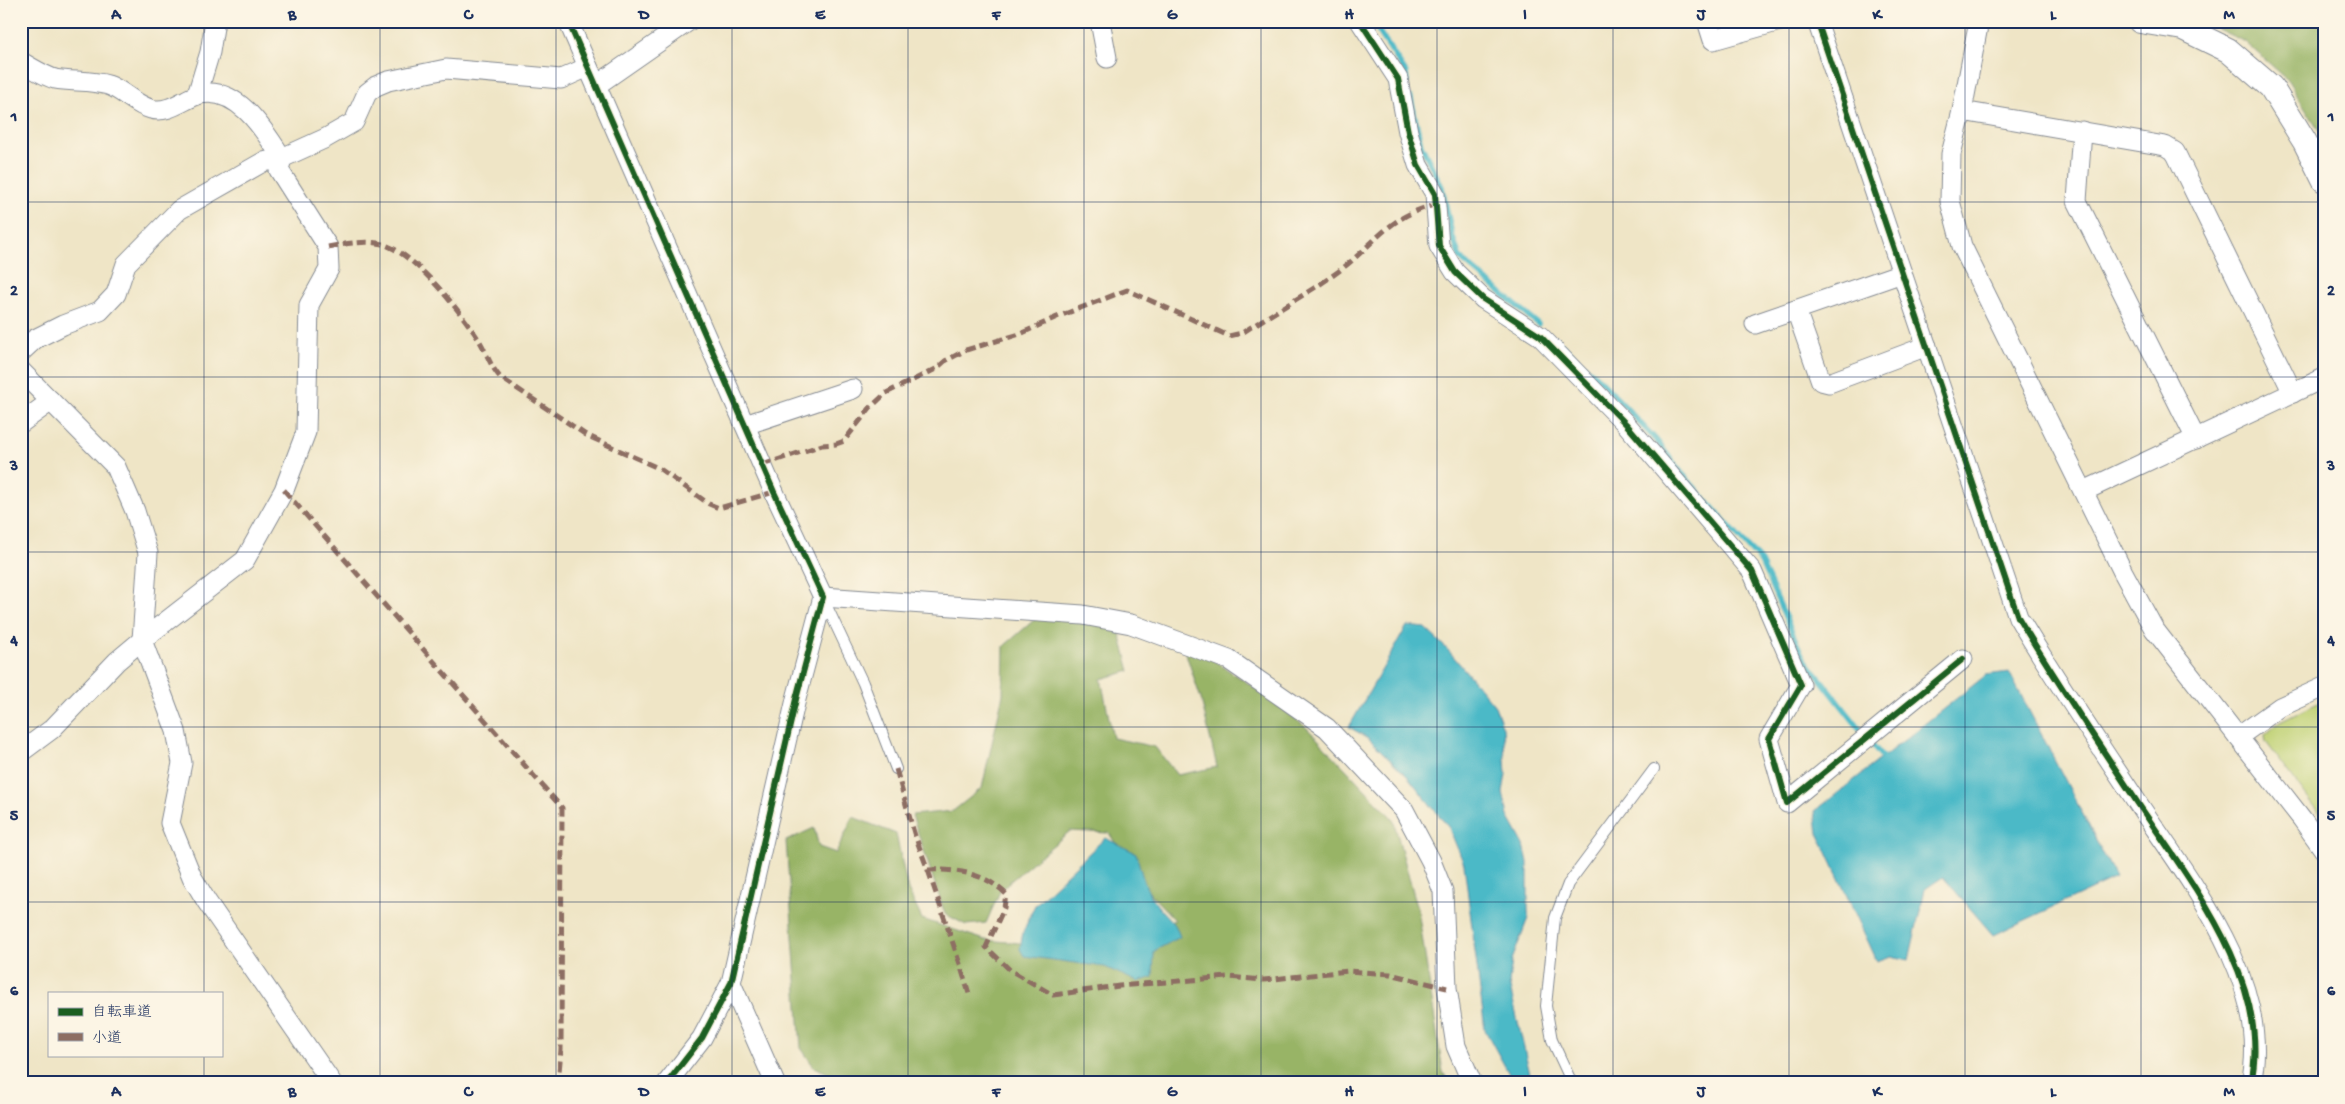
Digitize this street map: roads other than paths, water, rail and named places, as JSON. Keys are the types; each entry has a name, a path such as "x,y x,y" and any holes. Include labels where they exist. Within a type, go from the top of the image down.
{"street":[{"path":"198,95 210,52 215,21"},
{"path":"568,21 745,426 823,597 796,699 731,983 702,1038 667,1083"},
{"path":"597,85 689,21"},
{"path":"1100,21 1107,58"},
{"path":"1360,21 1398,78 1408,132 1418,165 1435,194 1440,246 1455,272 1483,299 1540,336 1626,424 1752,571 1801,684 1769,739 1787,803 1963,659"},
{"path":"1707,21 1713,40 1780,21"},
{"path":"1817,21 2018,617 2055,681 2200,893 2225,939 2244,988 2255,1029 2254,1070 2251,1083"},
{"path":"1979,21 1962,112 1951,154 1950,202 1962,246 2123,572 2154,629 2324,850"},
{"path":"2140,21 2183,28 2228,50 2236,56 2271,87 2305,142 2324,180"},
{"path":"21,62 53,79 108,85 152,110 175,106 198,95 215,93 226,96 238,104 263,129 282,158 279,170 328,247 329,269 309,305 306,432 284,490 245,560 194,602 142,640 118,661 52,729 21,752"},
{"path":"21,352 35,340 63,325 100,311 116,294 126,264 179,210 263,162 282,158 326,138 354,122 367,93 388,81 446,69 561,79 588,67"},
{"path":"1962,112 2166,146 2175,152 2293,392"},
{"path":"2082,131 2077,200 2196,439"},
{"path":"1755,324 1902,273"},
{"path":"1796,310 1821,381 1829,383 1927,346"},
{"path":"21,371 116,467 135,511 148,553 142,640 176,732 182,763 170,823 192,877 207,902 332,1083"},
{"path":"2084,491 2324,378"},
{"path":"745,426 853,389"},
{"path":"21,423 51,401"},
{"path":"823,597 1083,615 1131,624 1229,660 1327,728 1404,810 1431,860 1443,891 1447,988 1456,1046 1472,1083"},
{"path":"2238,738 2280,707 2324,687"},
{"path":"731,983 775,1083"}],"lane":[{"path":"823,597 863,682 896,769"},
{"path":"1572,1083 1552,1040 1546,1006 1554,918 1568,884 1654,769"}],"water":[{"path":"1407,626 1425,628 1448,650 1495,706 1503,728 1506,774 1503,792 1508,816 1524,845 1528,862 1528,918 1512,960 1509,983 1532,1083 1514,1083 1485,1030 1464,864 1449,828 1408,777 1368,738 1349,727"},
{"path":"2009,672 2116,878 1993,935 1943,877 1925,889 1909,960 1891,956 1877,961 1818,833 1815,811 1986,675"},
{"path":"1105,838 1136,853 1149,894 1173,924 1180,937 1154,951 1153,977 1138,982 1105,967 1024,956 1020,949 1023,932 1035,905"}],"waterway":[{"path":"1372,21 1406,73 1407,82"},
{"path":"1411,98 1421,145 1442,187 1452,235 1460,258 1538,324"},
{"path":"1554,338 1598,378 1656,440 1681,472 1761,562 1803,657 1883,758"}]}
